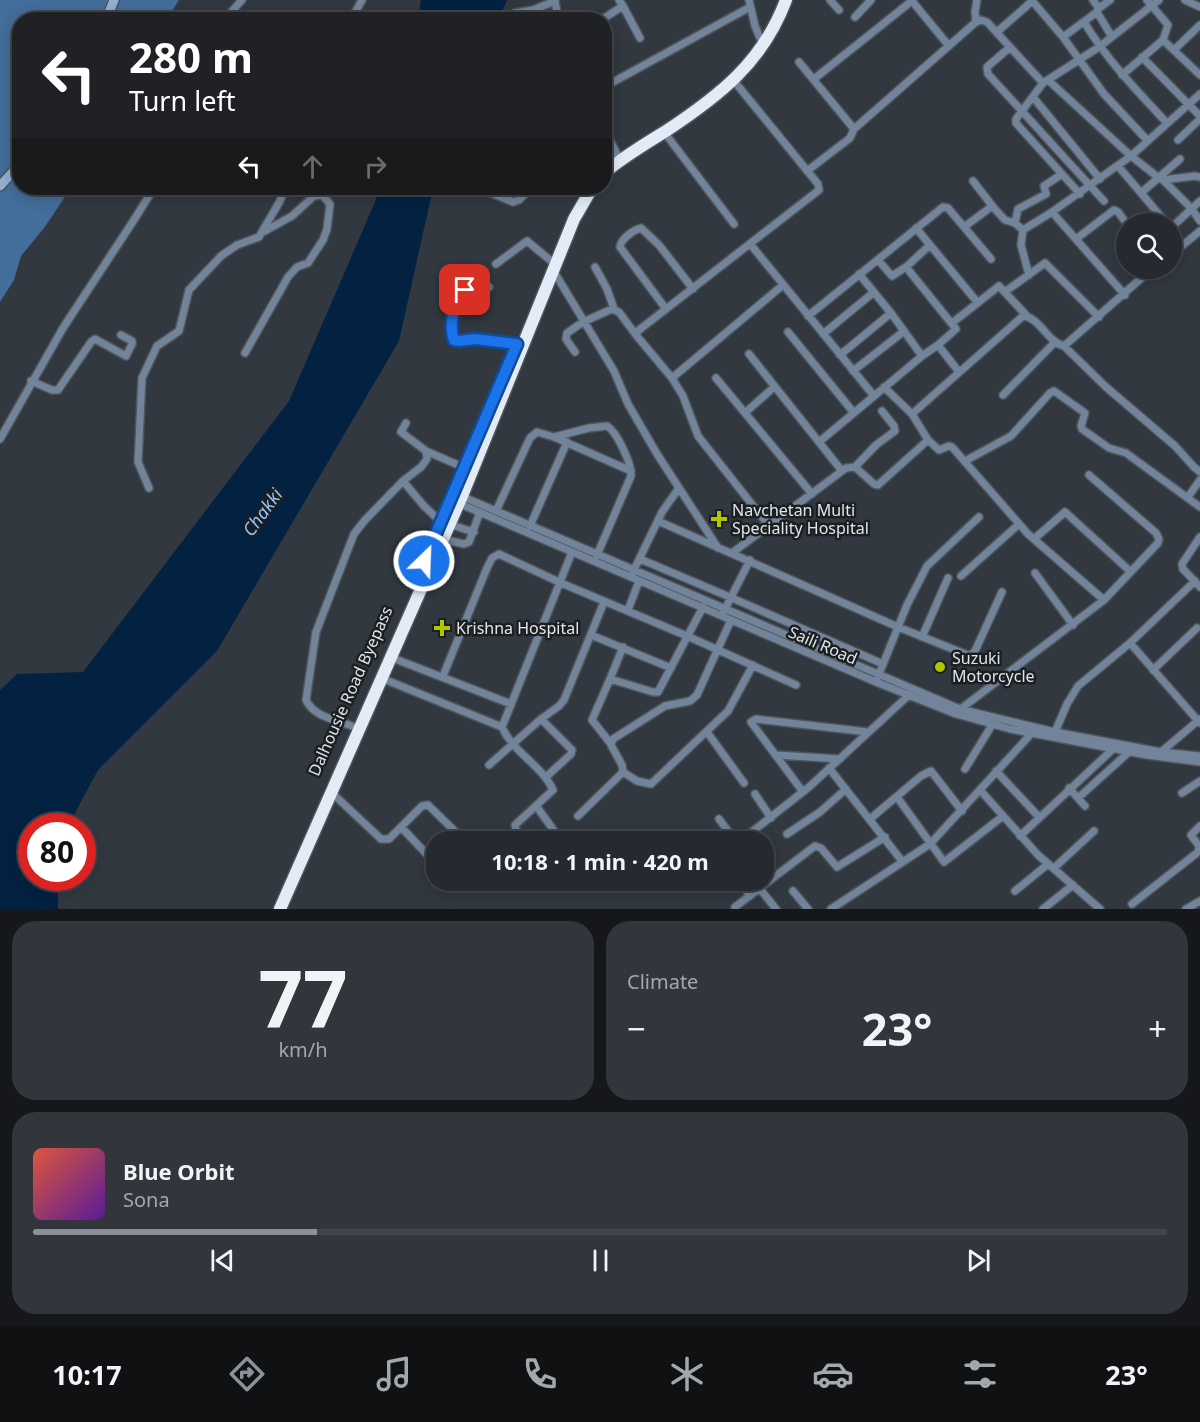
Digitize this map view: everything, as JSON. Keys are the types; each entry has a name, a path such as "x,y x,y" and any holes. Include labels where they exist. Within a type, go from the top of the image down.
{"highway":[{"path":"612,158 720,84 747,57 760,38 779,0"},
{"path":"612,167 696,110 734,81 765,42 786,0"},
{"name":"Dalhousie Road Byepass","path":"272,909 456,498 465,468 578,195"},
{"path":"456,498 551,265 588,195"},
{"path":"280,909 441,539 445,523"}],"main road":[{"path":"0,186 12,173"}],"street":[{"path":"231,12 242,0"},
{"path":"830,0 839,10"},
{"path":"855,16 871,0"},
{"path":"814,79 913,0 949,46"},
{"path":"976,22 977,0"},
{"path":"1093,0 1112,37"},
{"path":"1063,37 1110,0"},
{"path":"1122,75 1163,40 1168,25 1147,0"},
{"path":"1080,194 1016,123 1016,119 1046,82 1099,47 1159,0"},
{"path":"521,12 555,1"},
{"path":"1191,1 1200,7"},
{"path":"997,33 1033,2 1063,37 1078,61 1104,94 1148,141"},
{"path":"621,3 640,38"},
{"path":"612,82 750,4 760,38"},
{"path":"807,171 850,138 854,129 981,20 986,21 1009,48 1046,82 1161,179 1191,208 1200,221"},
{"path":"1084,22 1099,47 1122,75 1167,123"},
{"path":"1174,50 1200,25"},
{"path":"1163,40 1200,75"},
{"path":"1009,48 986,70 1104,201"},
{"path":"1142,57 1200,118 1178,140"},
{"path":"799,62 854,129"},
{"path":"636,335 639,330 819,190 818,184 734,81"},
{"path":"1023,230 1052,213 1118,166 1200,94"},
{"path":"1033,97 1100,179"},
{"path":"664,132 734,224"},
{"path":"612,144 617,154"},
{"path":"1142,193 1161,179 1180,159"},
{"path":"1118,166 1158,213"},
{"path":"1015,223 1018,209 1046,194 1044,186 1062,174"},
{"path":"1161,179 1200,177"},
{"path":"973,181 1005,220 1015,223 1023,230"},
{"path":"0,439 63,328 150,195"},
{"path":"149,488 140,469 138,448 142,378 151,357 161,342 180,331 187,296 194,284 221,256 237,245 254,240 262,232 282,195"},
{"path":"245,353 288,277 297,267 308,263 323,240 327,229 330,204 322,195 314,196 292,216 262,232"},
{"path":"496,195 513,202 524,195"},
{"path":"1182,217 1200,201"},
{"path":"808,316 945,207 991,259"},
{"path":"964,226 991,207 994,208"},
{"path":"1076,239 1114,210 1119,213"},
{"path":"1052,213 1125,295"},
{"path":"666,309 620,247 621,242 635,230 641,228 659,245 693,289"},
{"path":"916,228 978,303"},
{"path":"1023,230 1021,245 1029,275"},
{"path":"1182,246 1200,231"},
{"path":"496,264 527,242 551,265 614,371 628,405 718,548"},
{"path":"751,245 874,396"},
{"path":"878,260 892,276 906,267 930,245"},
{"path":"1006,291 1045,263 1099,317"},
{"path":"595,267 607,289 614,309 672,378 683,396 698,436 769,526"},
{"path":"819,442 922,356 956,331 906,267"},
{"path":"859,274 922,356"},
{"path":"1064,346 1142,279"},
{"path":"672,378 783,285"},
{"path":"952,323 999,286 1055,342 1064,346 1106,387 1175,446 1200,472"},
{"path":"489,287 468,288 463,292 452,316 452,336 454,340 459,341 475,339 517,344"},
{"path":"823,334 874,292"},
{"path":"576,352 566,336 569,330 614,309"},
{"path":"840,355 891,313"},
{"path":"912,414 1026,315"},
{"path":"788,332 854,413"},
{"path":"853,371 903,332"},
{"path":"31,381 52,390 58,390 95,339 126,356 132,344 129,339 121,335"},
{"path":"1003,395 1055,342"},
{"path":"938,345 959,372"},
{"path":"749,354 842,471"},
{"path":"716,378 812,494"},
{"path":"746,412 774,387"},
{"path":"884,387 912,414 928,440 939,450 950,446 1019,524 1104,600"},
{"path":"965,461 1011,436 1054,391 1085,412 1082,429 1110,448 1126,453 1200,507"},
{"path":"732,554 846,468 855,467 876,445 895,431 894,426 882,411"},
{"path":"406,423 401,432 426,451 465,468"},
{"path":"554,437 607,426 614,431 631,471 597,555"},
{"path":"496,511 530,438 537,432 567,442 631,471"},
{"path":"855,467 876,485 928,440"},
{"path":"530,526 567,442"},
{"path":"352,726 318,714 306,700 316,632 354,534 403,481 425,462 426,451"},
{"path":"958,711 1104,600 1158,543 1158,537 1089,475"},
{"path":"1188,497 1200,480"},
{"path":"403,481 424,506 445,523 474,532"},
{"path":"630,578 658,521 679,488"},
{"path":"456,498 496,511 635,570 723,612 877,679 958,711 1161,752 1200,756"},
{"name":"Saili Road","path":"456,498 480,513 630,578 702,607 723,612 731,620 877,679 909,695 992,724 1129,752 1200,762"},
{"path":"1034,539 1065,512 1131,572"},
{"path":"441,539 466,544 474,532 480,513"},
{"path":"877,679 898,627 927,566 979,517"},
{"path":"658,521 921,637 970,656 1002,591"},
{"path":"961,576 1019,524"},
{"path":"1055,732 1075,690 1197,584 1183,569 1182,564 1200,537"},
{"path":"502,727 572,552"},
{"path":"443,676 487,568 496,555 502,554 561,583 796,685"},
{"path":"640,560 883,664"},
{"path":"723,612 750,560"},
{"path":"1035,573 1073,625"},
{"path":"921,637 948,578"},
{"path":"627,610 639,581"},
{"path":"489,765 564,700 604,602"},
{"path":"658,692 702,607"},
{"path":"611,745 615,737 667,706 690,700 697,695 731,620"},
{"path":"1152,670 1197,628"},
{"path":"591,635 671,668"},
{"path":"1130,643 1199,721 1161,752"},
{"path":"623,648 592,720 611,745 622,765 623,772"},
{"path":"390,657 511,704"},
{"path":"623,772 643,783 651,784 707,732 733,704 753,665"},
{"path":"381,678 502,727 513,744 546,777 553,790 515,825 516,831"},
{"path":"610,679 658,692"},
{"path":"658,692 667,706"},
{"path":"753,831 803,792 909,695"},
{"path":"541,719 572,750 571,754 546,777"},
{"path":"803,792 753,726 751,722 753,720 868,732"},
{"path":"965,769 992,724"},
{"path":"707,732 744,783"},
{"path":"837,907 930,844 1032,733"},
{"path":"1020,836 1113,749"},
{"path":"1078,798 1129,752"},
{"path":"777,755 840,759"},
{"path":"829,768 902,861"},
{"path":"870,819 921,776 931,771 962,811"},
{"path":"996,771 1039,817"},
{"path":"578,816 623,772"},
{"path":"1182,794 1200,781"},
{"path":"1070,788 1085,806"},
{"path":"786,834 820,812 846,789"},
{"path":"980,790 1020,836 1100,909"},
{"path":"331,792 381,838 389,839 422,806 428,805 455,831"},
{"path":"754,794 771,818"},
{"path":"897,797 944,862 1003,816"},
{"path":"537,807 554,831"},
{"path":"719,819 728,831"},
{"path":"1132,904 1198,852 1199,846 1191,835 1200,826"},
{"path":"402,828 426,853"},
{"path":"1015,891 1051,866 1094,831"},
{"path":"774,878 815,846 820,847 837,867 885,837"},
{"path":"1043,909 1073,885"},
{"path":"747,891 750,896"},
{"path":"735,907 757,891"},
{"path":"762,891 776,909"},
{"path":"793,891 808,909"},
{"path":"1186,909 1200,901"}],"shaded area":[{"path":"0,0 179,0 171,12 12,12 12,195 66,195 21,256 14,280 0,302"}],"water":[{"path":"421,0 507,0 502,12 419,12"},
{"name":"Chakki","path":"378,195 431,195 399,341 217,651 98,770 75,813 18,813 18,891 58,891 58,909 0,909 0,690 17,674 83,672 289,401"}],"place":[{"name":"Navchetan Multi Speciality Hospital","path":"719,519"},
{"name":"Krishna Hospital","path":"442,628"},
{"name":"Suzuki Motorcycle","path":"940,667"}],"route":[{"path":"424,561 517,344 475,339 454,340 452,316 465,290"}]}
